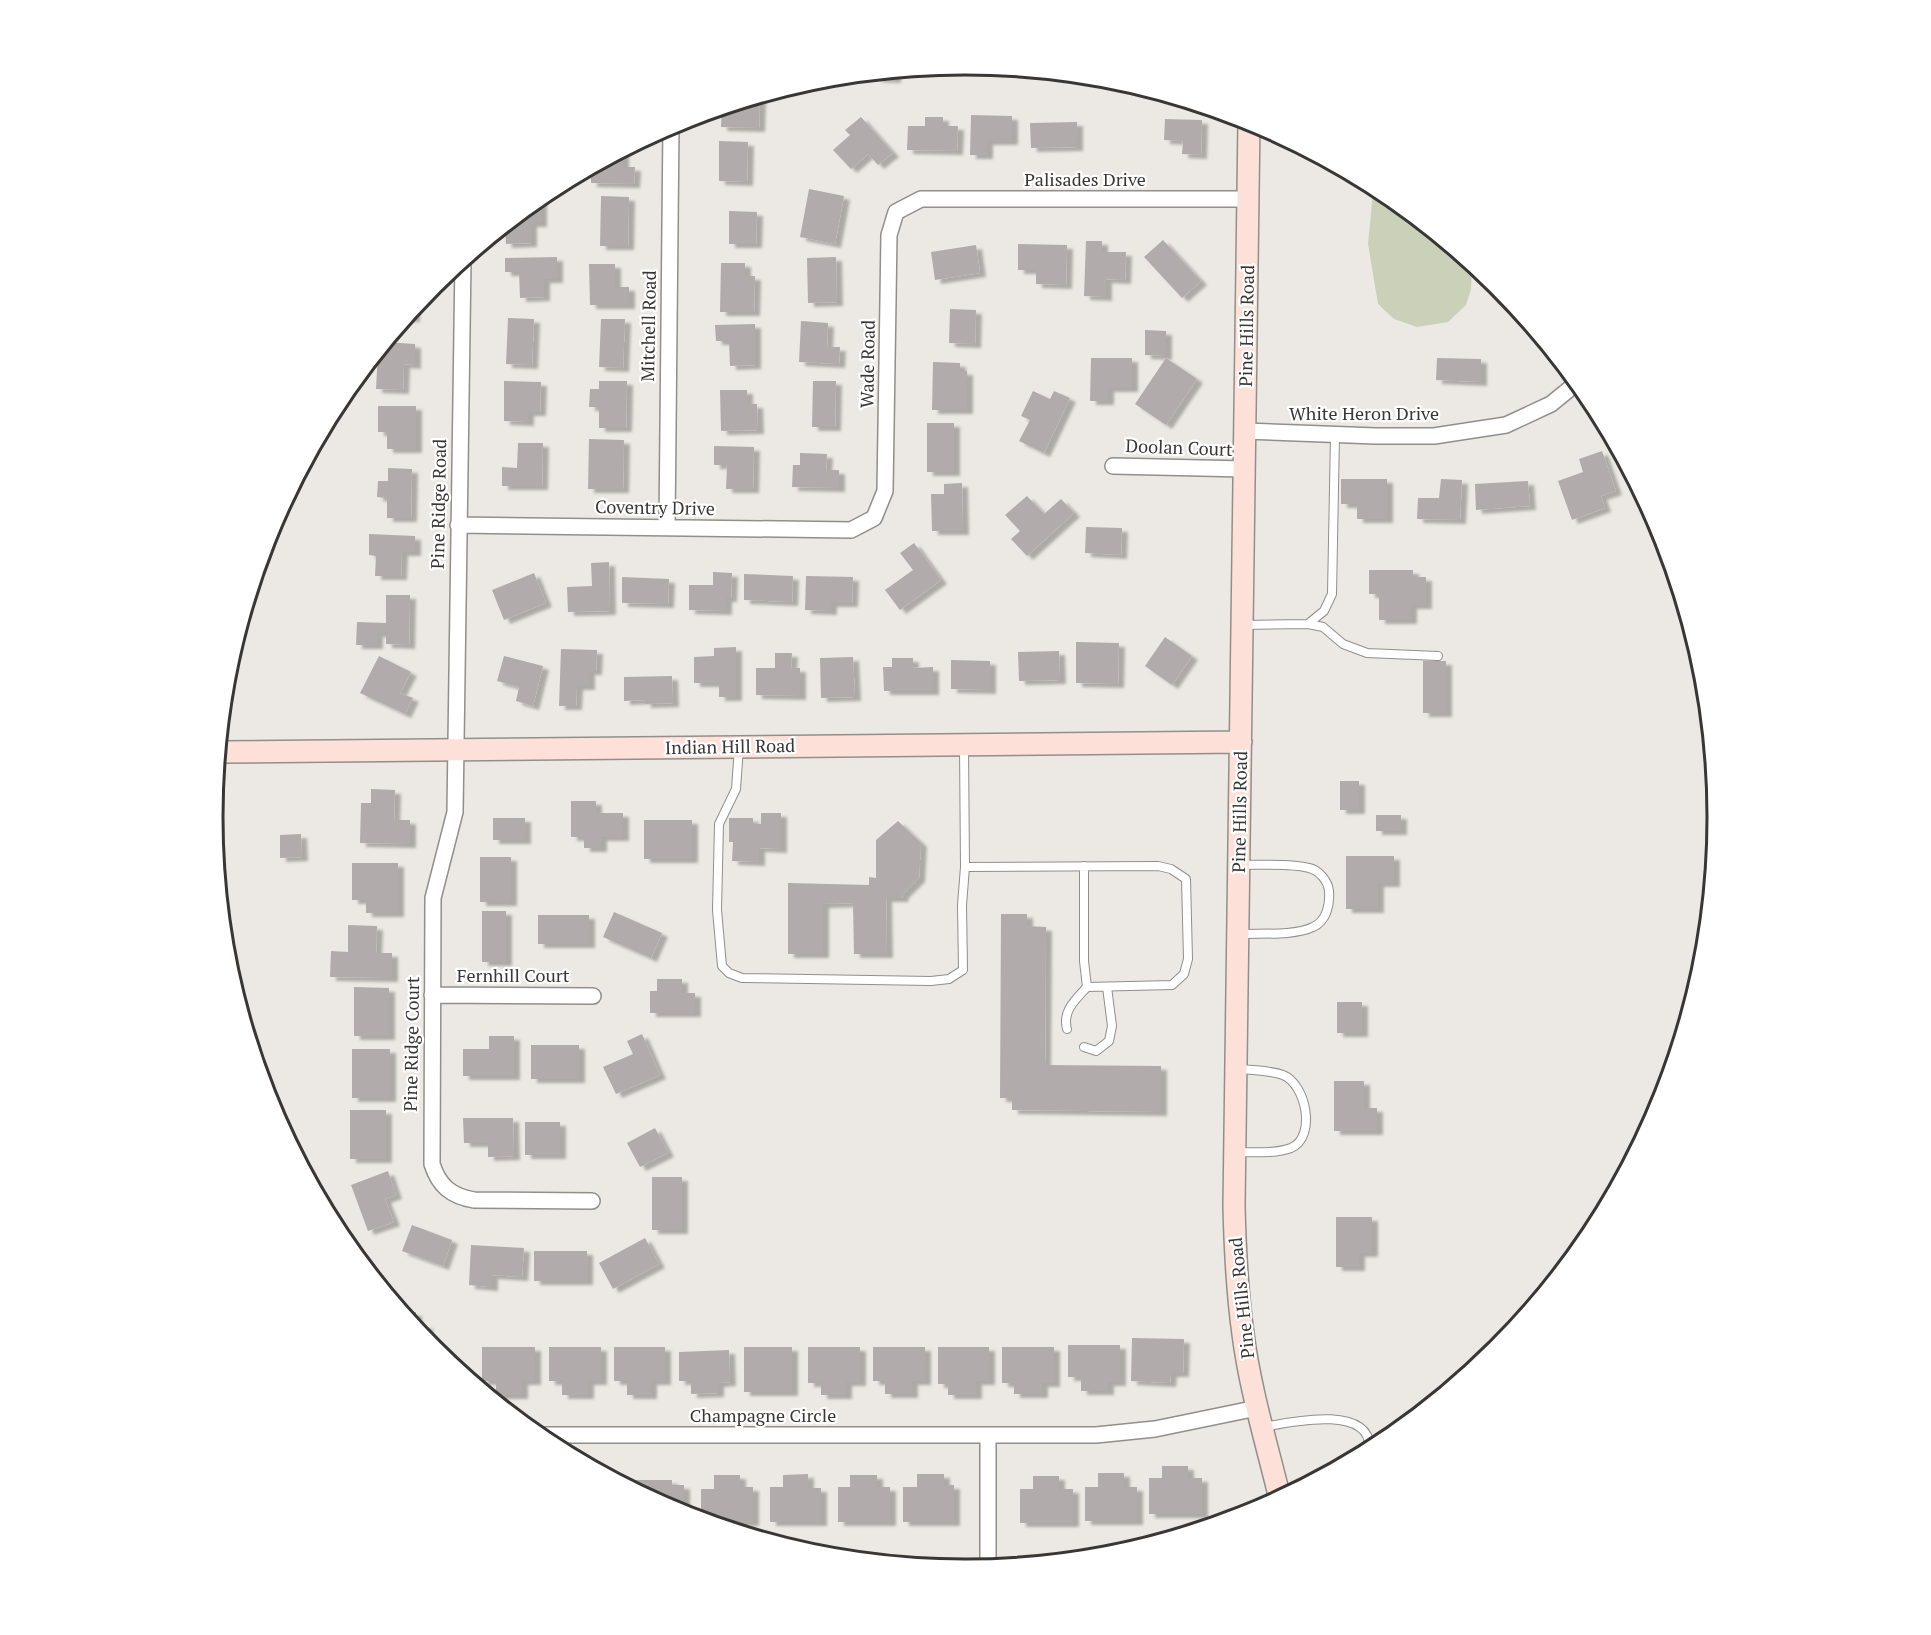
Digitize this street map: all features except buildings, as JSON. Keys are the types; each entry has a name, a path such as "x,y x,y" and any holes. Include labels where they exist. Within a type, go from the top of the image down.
{"main road":[{"name":"Pine Hills Road","path":"1250,132 1234,1206 1236,1265 1243,1336 1260,1418 1280,1489"},
{"name":"Indian Hill Road","path":"226,752 1241,742"}],"street":[{"name":"Mitchell Road","path":"667,527 671,137"},
{"name":"Palisades Drive","path":"921,199 1249,200"},
{"name":"Wade Road","path":"851,530 874,518 885,491 889,235 896,213 921,199"},
{"name":"Pine Ridge Road","path":"456,749 463,271"},
{"name":"White Heron Drive","path":"1245,431 1434,436 1506,425 1551,404 1571,388"},
{"name":"Doolan Court","path":"1113,466 1245,469"},
{"name":"Coventry Drive","path":"458,525 851,530"},
{"name":"Pine Ridge Court","path":"456,749 454,812 433,898 430,1153 436,1176 452,1193 474,1200 592,1200"},
{"name":"Fernhill Court","path":"432,995 593,996"},
{"name":"Champagne Circle","path":"553,1435 1096,1435 1260,1418"},
{"path":"988,1435 988,1559"}],"lane":[{"path":"1308,624 1324,610 1332,594 1335,435"},
{"path":"1243,625 1308,624 1323,627 1343,644 1367,653 1438,656"},
{"path":"739,747 736,789 719,824 717,910 719,955 722,966 729,973 742,978 931,981 950,979 963,970 964,744"},
{"path":"1238,934 1290,932 1314,927 1323,919 1329,906 1329,888 1320,874 1310,868 1239,865"},
{"path":"1084,866 1084,961 1088,987"},
{"path":"965,867 1158,866 1171,869 1186,879 1188,959 1184,974 1172,985 1088,987 1070,1006 1065,1022 1067,1029"},
{"path":"1084,1047 1096,1051 1109,1041 1112,1026 1107,987"},
{"path":"1235,1152 1281,1150 1293,1147 1304,1136 1305,1122 1302,1094 1284,1075 1236,1069"},
{"path":"1260,1418 1345,1420 1367,1435 1368,1441"}],"green space":[{"path":"1373,197 1418,228 1472,274 1471,289 1466,305 1448,322 1417,327 1394,319 1378,304 1368,244"}]}
